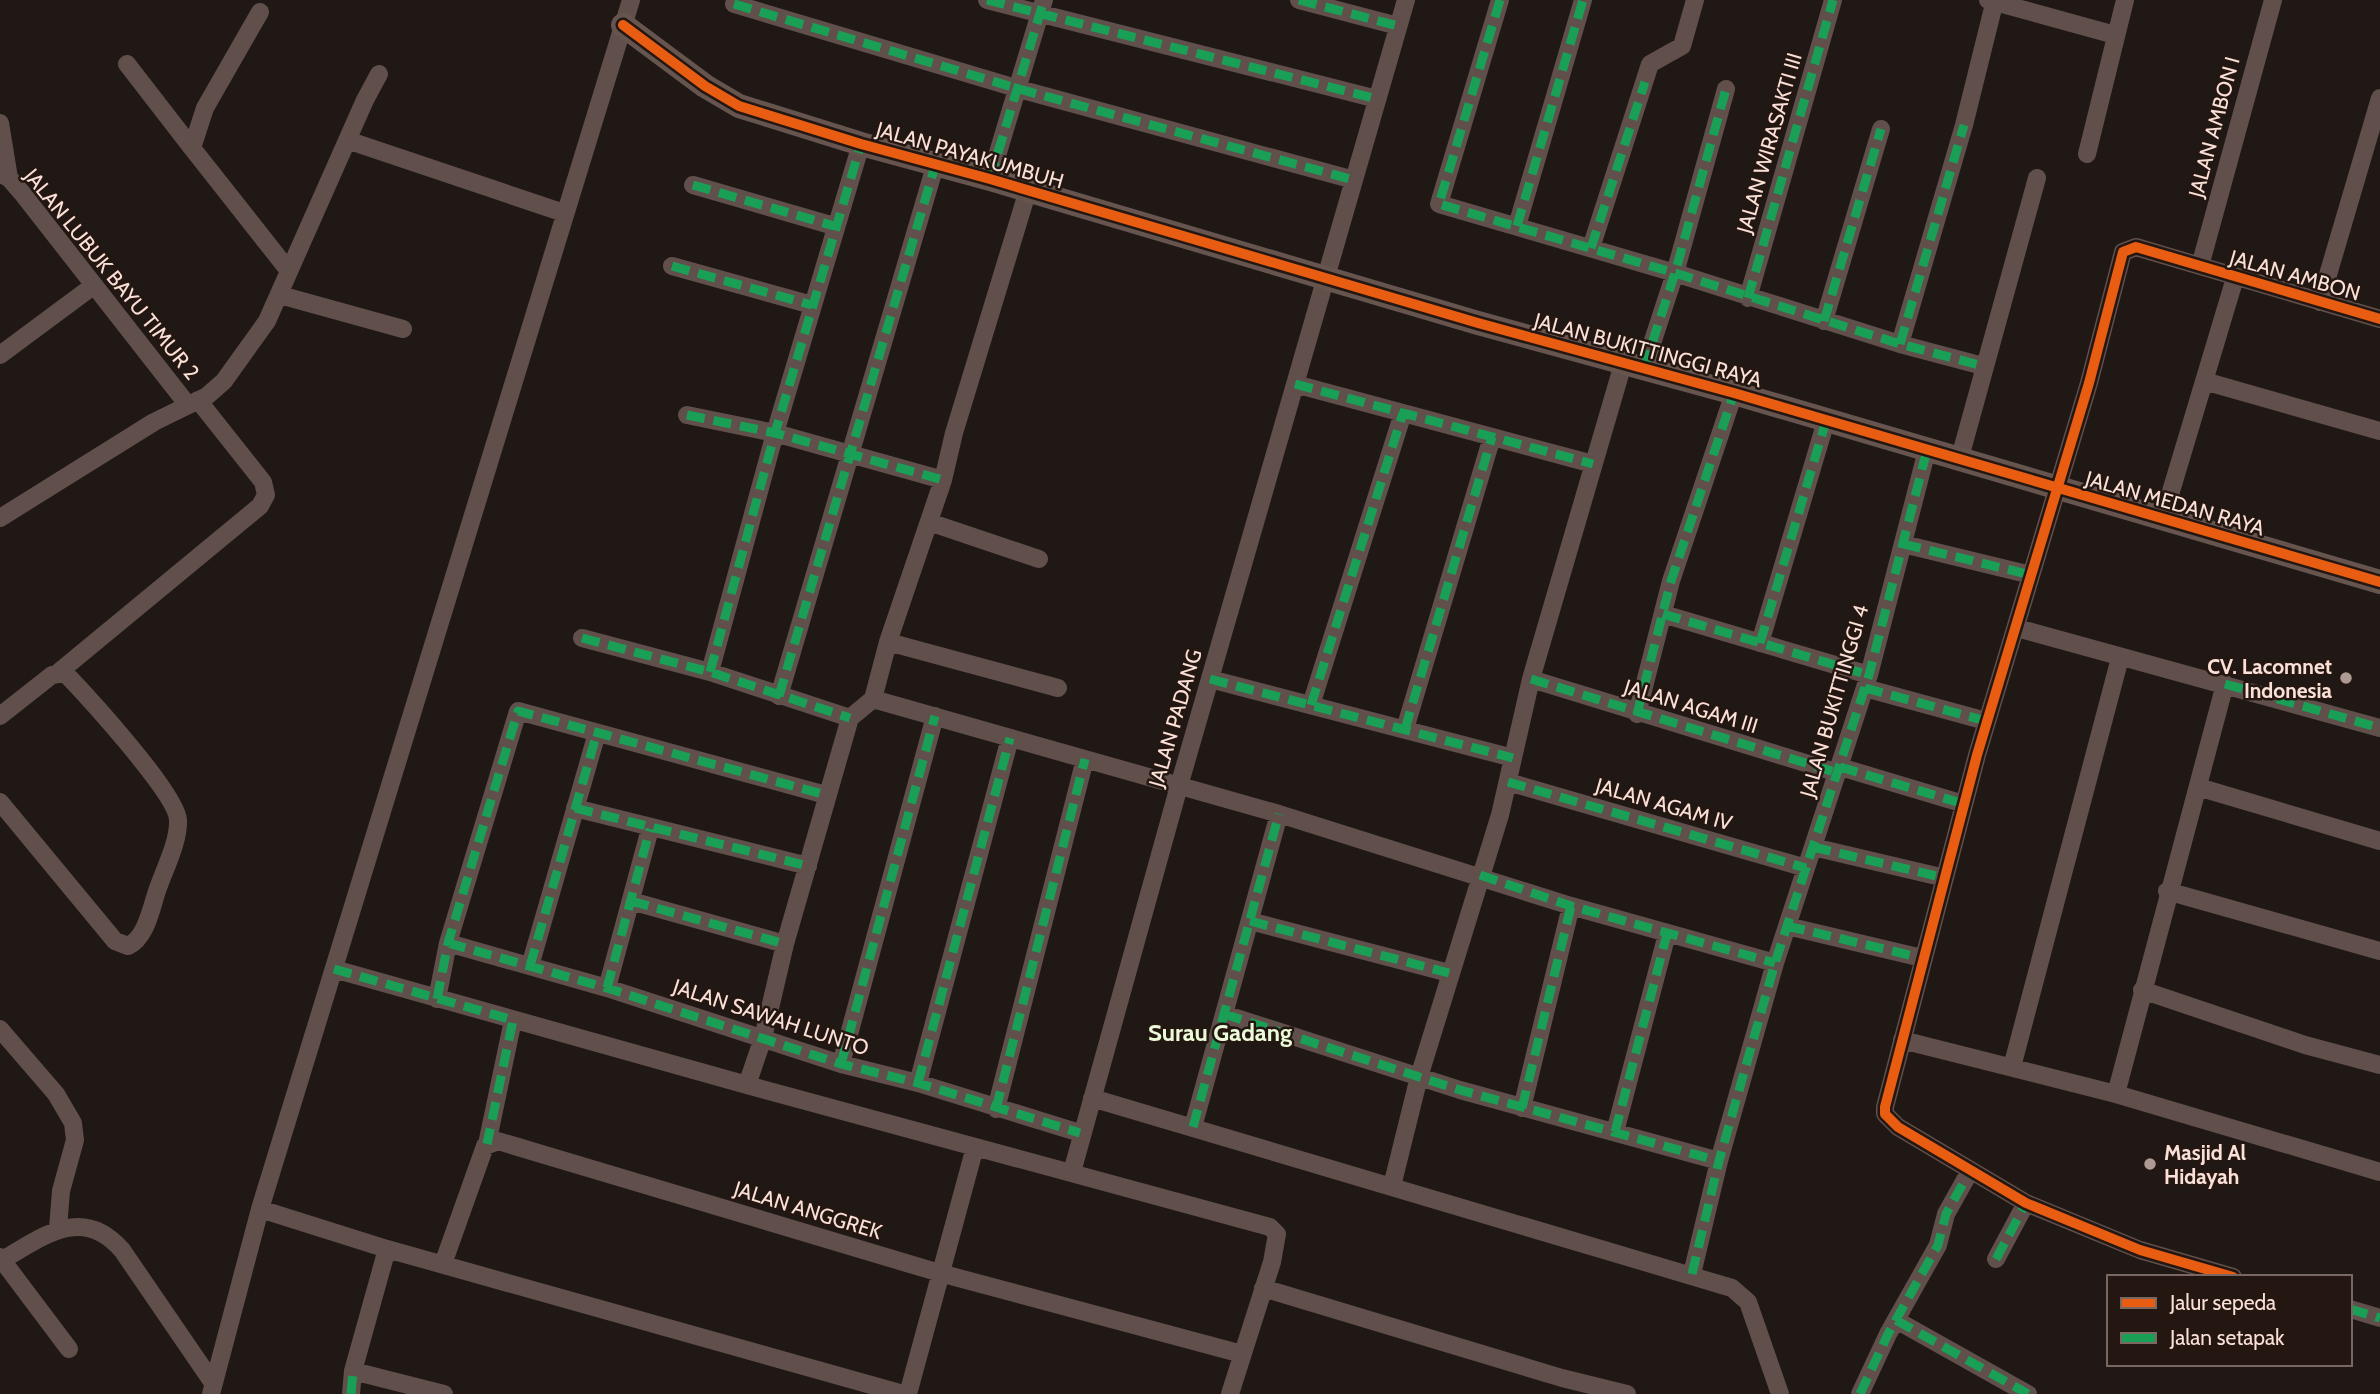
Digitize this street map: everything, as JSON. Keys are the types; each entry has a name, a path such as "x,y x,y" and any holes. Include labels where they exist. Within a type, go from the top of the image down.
{"street":[{"path":"212,1389 260,1209 631,0"},
{"path":"988,0 1042,8 1377,99"},
{"path":"1299,0 1398,26"},
{"name":"JALAN PADANG","path":"1072,1172 1080,1133 1406,0"},
{"path":"1500,0 1439,204 1675,272 1748,298 1900,344 1983,366"},
{"path":"1517,226 1583,0"},
{"path":"1591,248 1650,64 1682,46 1695,0"},
{"name":"JALAN WIRASAKTI III","path":"1748,298 1833,0"},
{"path":"2087,154 2125,0"},
{"name":"JALAN AMBON I","path":"2200,267 2273,0"},
{"path":"1900,344 1964,125 1993,1 2115,35"},
{"path":"734,4 1019,89 1354,180"},
{"path":"990,179 1042,8"},
{"path":"192,148 205,108 260,12"},
{"name":"JALAN PAYAKUMBUH","path":"623,25 726,99 861,144 1028,190 1327,279"},
{"path":"127,64 289,271"},
{"path":"0,518 224,381 258,336 280,295 347,140 379,74"},
{"path":"1392,1186 1419,1077 1508,782 1531,679 1593,464 1675,272 1726,89"},
{"path":"2320,302 2380,98"},
{"path":"0,123 4,176"},
{"path":"1824,321 1881,129"},
{"path":"347,140 564,213"},
{"path":"710,672 834,226 861,144"},
{"path":"779,696 935,166"},
{"name":"JALAN LUBUK BAYU TIMUR 2","path":"4,176 93,286 262,482 266,495 260,506 59,672"},
{"path":"1959,461 1983,366 2037,178"},
{"path":"693,185 834,226"},
{"path":"747,1085 763,1038 785,944 850,718 873,699 888,642 943,480 954,433 1028,190"},
{"name":"JALAN AMBON","path":"2056,489 2123,252 2136,247 2380,319"},
{"path":"672,266 813,305"},
{"path":"2163,519 2235,278"},
{"name":"JALAN BUKITTINGGI RAYA","path":"1327,279 1734,393 1959,461"},
{"path":"0,355 93,286"},
{"path":"280,295 403,329"},
{"path":"2204,381 2380,431"},
{"path":"1295,384 1593,464"},
{"path":"1637,714 1671,581 1734,393"},
{"path":"1311,705 1403,413"},
{"path":"687,415 775,433 943,480"},
{"path":"1760,643 1826,421"},
{"path":"1405,729 1492,437"},
{"name":"JALAN BUKITTINGGI 4","path":"1692,1274 1718,1161 1775,963 1867,681 1927,450"},
{"name":"JALAN MEDAN RAYA","path":"1959,461 2380,582"},
{"path":"2056,489 2017,628 1986,721 1922,958 1885,1114 1898,1127 2026,1203 2140,1250 2226,1275"},
{"path":"929,522 1039,559"},
{"path":"1903,544 2031,575"},
{"path":"1663,614 1760,643 1986,721"},
{"path":"2017,628 2380,728"},
{"path":"582,638 710,672 850,718"},
{"path":"888,642 1058,688"},
{"path":"2012,1067 2120,658"},
{"path":"0,716 59,672 68,676 165,789 177,815 177,830 138,939 128,946 115,941 0,802"},
{"path":"1210,679 1513,758"},
{"name":"JALAN AGAM III","path":"1531,679 1637,714 1964,804"},
{"path":"2116,1094 2167,891 2225,684"},
{"path":"873,699 1279,814 1480,875 1571,906 1775,963"},
{"path":"436,999 448,943 515,714 522,711 826,795"},
{"path":"841,1064 935,716"},
{"path":"530,966 597,733"},
{"path":"918,1083 1010,738"},
{"path":"996,1109 1085,759"},
{"name":"JALAN AGAM IV","path":"1508,782 1806,868"},
{"path":"2198,787 2380,841"},
{"path":"575,808 650,829 808,866"},
{"path":"1193,1127 1279,814"},
{"path":"607,988 650,829"},
{"path":"1813,847 1945,878"},
{"path":"2167,891 2380,951"},
{"path":"631,901 785,944"},
{"path":"1522,1108 1571,906"},
{"path":"1250,921 1449,973"},
{"path":"1787,926 1922,958"},
{"path":"1615,1132 1667,934"},
{"name":"JALAN SAWAH LUNTO","path":"448,943 607,988 841,1064 918,1083 1080,1133"},
{"path":"334,969 1273,1228 1277,1238 1230,1394"},
{"path":"2142,990 2305,1045 2380,1065"},
{"path":"1224,1014 1522,1108 1718,1161"},
{"path":"443,1264 487,1144 513,1020"},
{"path":"0,1028 56,1094 73,1124 75,1140 61,1191 58,1228"},
{"path":"1902,1040 2116,1094 2380,1172"},
{"path":"1092,1098 1732,1288 1744,1297 1780,1394"},
{"name":"JALAN ANGGREK","path":"487,1144 498,1141 940,1273 1242,1354"},
{"path":"260,1209 387,1249 906,1394 975,1147"},
{"path":"1860,1394 1896,1320 1938,1245 1946,1214 1970,1171"},
{"path":"1996,1259 2026,1203"},
{"path":"69,1349 1,1258 58,1228 94,1229 112,1239 212,1389"},
{"path":"351,1394 353,1371 387,1249"},
{"path":"1263,1288 1562,1386 1627,1394"},
{"path":"2352,1310 2380,1318"},
{"path":"1896,1320 2028,1394"},
{"path":"353,1371 444,1394"}],"marked path":[{"path":"987,0 1377,99"},
{"path":"990,179 1044,0"},
{"path":"1299,0 1398,26"},
{"path":"1500,0 1439,204 1675,273 1900,344 1983,366"},
{"path":"1517,226 1583,0"},
{"path":"1748,298 1833,0"},
{"path":"734,4 1019,89 1354,180"},
{"path":"1591,248 1645,82"},
{"path":"1644,368 1675,273 1726,89"},
{"path":"1900,344 1964,125"},
{"path":"1824,321 1881,129"},
{"path":"710,672 775,433 861,144"},
{"path":"779,696 935,166"},
{"path":"693,185 834,226"},
{"path":"672,266 812,305"},
{"path":"1295,384 1593,464"},
{"path":"1637,714 1671,581 1734,393"},
{"path":"1311,705 1403,413"},
{"path":"687,415 775,433 943,480"},
{"path":"1760,643 1826,421"},
{"path":"1405,729 1492,437"},
{"path":"1692,1274 1719,1161 1775,963 1869,675 1927,450"},
{"path":"1903,544 2031,575"},
{"path":"1663,614 1869,675"},
{"path":"582,638 710,672 850,718"},
{"path":"1210,679 1513,758"},
{"path":"1531,679 1838,773"},
{"path":"2225,684 2380,728"},
{"path":"1865,688 1986,721"},
{"path":"437,999 448,943 518,711 826,795"},
{"path":"841,1064 935,716"},
{"path":"530,966 597,733"},
{"path":"918,1083 1010,738"},
{"path":"996,1109 1085,759"},
{"path":"1840,767 1964,804"},
{"path":"1508,782 1806,868"},
{"path":"575,808 808,866"},
{"path":"1193,1127 1279,814"},
{"path":"607,988 650,829"},
{"path":"1813,847 1945,878"},
{"path":"1480,875 1571,906 1775,963"},
{"path":"631,901 785,944"},
{"path":"1522,1108 1571,906"},
{"path":"1250,921 1449,973"},
{"path":"1787,926 1922,958"},
{"path":"1615,1132 1667,934"},
{"path":"448,943 607,988 841,1064 918,1083 1080,1133"},
{"path":"334,969 513,1020 487,1144"},
{"path":"1224,1014 1460,1090 1719,1161"},
{"path":"1860,1394 1888,1334 1938,1245 1946,1214 1970,1171 1977,1175"},
{"path":"1996,1259 2026,1203"},
{"path":"2352,1310 2380,1318"},
{"path":"1896,1320 2028,1394"},
{"path":"351,1394 353,1371"}],"cycle path":[{"path":"623,25 705,86 739,106 1478,323 1734,393 2380,582"},
{"path":"2226,1275 2140,1250 2026,1203 1898,1127 1885,1114 1885,1107 1977,755 2089,383 2123,252 2136,247 2380,319"}],"place":[{"name":"CV. Lacomnet Indonesia","path":"2346,678"},
{"name":"Masjid Al Hidayah","path":"2150,1164"}],"district":[{"name":"Surau Gadang","path":"1220,1032"}]}
